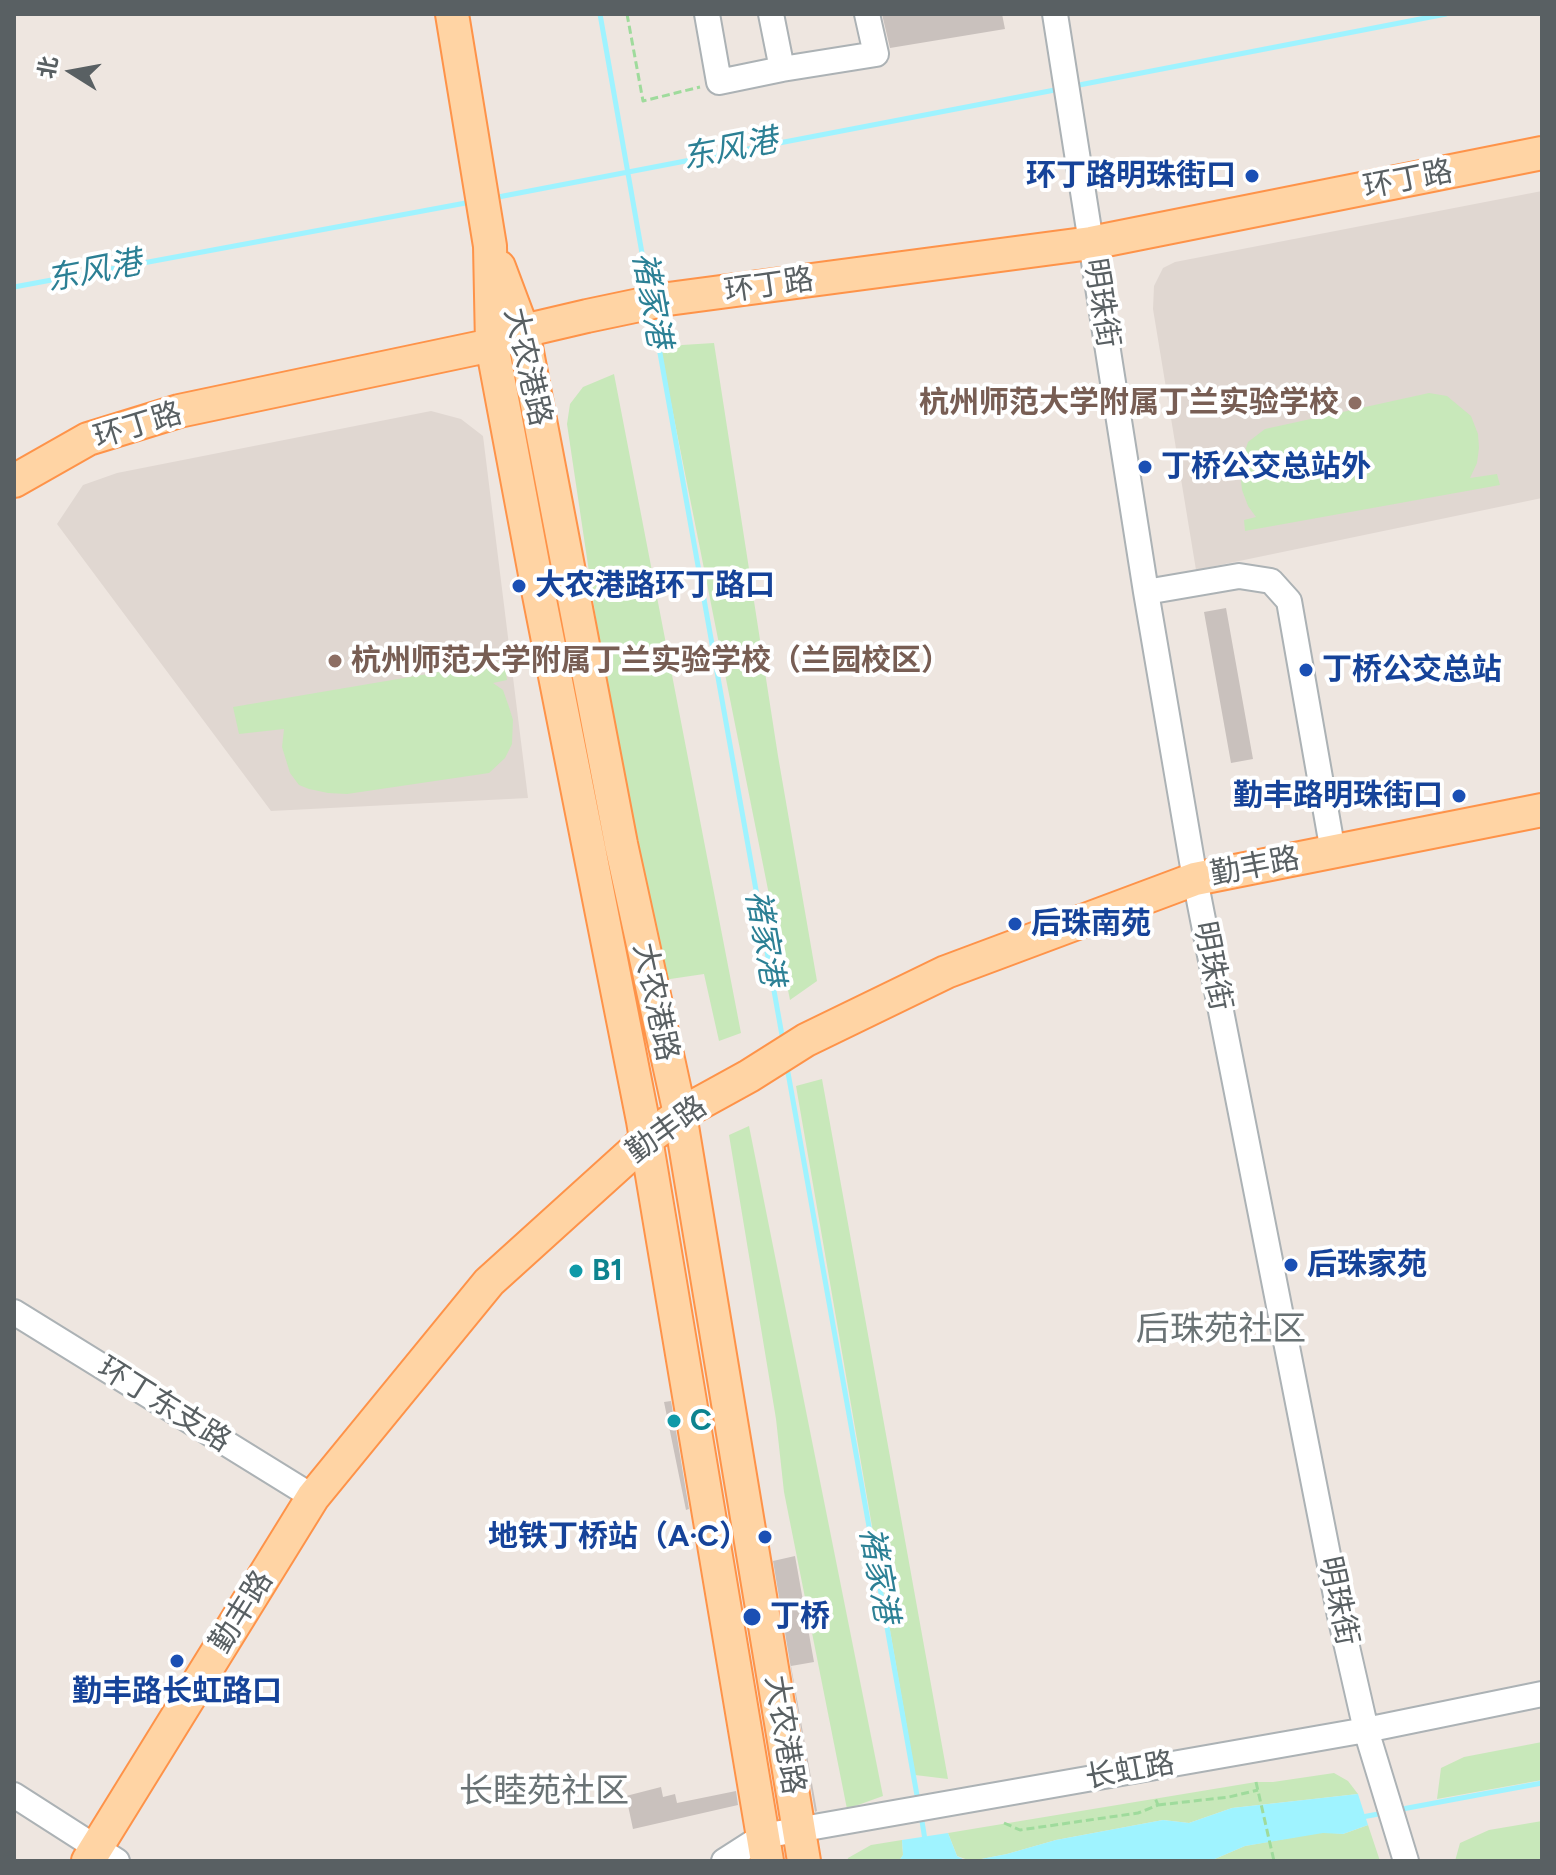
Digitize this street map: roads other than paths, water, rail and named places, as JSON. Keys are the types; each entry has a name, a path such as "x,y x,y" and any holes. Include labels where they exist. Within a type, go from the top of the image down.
{"main road":[{"name":"大农港路","path":"452,14 490,246 492,345 646,1140 765,1849"},
{"name":"环丁路","path":"14,481 88,439 179,411 492,345 523,331 587,316 668,299 1091,243 1542,153"},
{"name":"大农港路","path":"490,246 523,331 621,844 680,1114 802,1846"},
{"name":"勤丰路","path":"100,1856 313,1497 489,1282 646,1140 680,1114 806,1040 946,972 1195,879 1542,810"}],"street":[{"path":"707,14 719,82 876,54 867,14"},
{"path":"771,14 782,69"},
{"name":"明珠街","path":"1055,14 1146,592 1195,879 1340,1616 1366,1730 1406,1861"},
{"path":"1146,592 1239,576 1271,581 1289,601 1333,852"},
{"name":"环丁东支路","path":"14,1312 313,1497"},
{"name":"长虹路","path":"724,1861 765,1849 802,1846 920,1809 1366,1730 1542,1694"},
{"path":"14,1795 100,1856"}],"water":[{"path":"1358,1794 1368,1825 1343,1834 1323,1833 1245,1846 1210,1861 971,1861 1056,1840 1163,1820 1189,1823 1232,1808"},
{"path":"948,1833 957,1856 967,1861 899,1861 903,1855 902,1840"}],"waterway":[{"name":"褚家港","path":"600,14 649,293"},
{"name":"东风港","path":"1074,86 1446,14"},
{"name":"东风港","path":"493,198 1060,89"},
{"name":"东风港","path":"14,287 471,202"},
{"name":"褚家港","path":"653,314 783,1041"},
{"name":"褚家港","path":"787,1067 918,1801"},
{"path":"1397,1810 1542,1783"},
{"path":"1362,1817 1384,1813"},
{"name":"褚家港","path":"921,1815 925,1840"}],"place":[{"name":"环丁路明珠街口","path":"1252,176"},
{"name":"杭州师范大学附属丁兰实验学校","path":"1355,403"},
{"name":"丁桥公交总站外","path":"1145,467"},
{"name":"大农港路环丁路口","path":"519,586"},
{"name":"杭州师范大学附属丁兰实验学校（兰园校区）","path":"335,661"},
{"name":"丁桥公交总站","path":"1306,670"},
{"name":"勤丰路明珠街口","path":"1459,796"},
{"name":"后珠南苑","path":"1015,924"},
{"name":"后珠家苑","path":"1291,1265"},
{"name":"B1","path":"576,1271"},
{"name":"C","path":"674,1421"},
{"name":"地铁丁桥站（A·C）","path":"765,1537"},
{"name":"丁桥","path":"752,1617"},
{"name":"勤丰路长虹路口","path":"177,1661"}],"district":[{"name":"后珠苑社区","path":"1221,1330"},
{"name":"长睦苑社区","path":"544,1792"}]}
